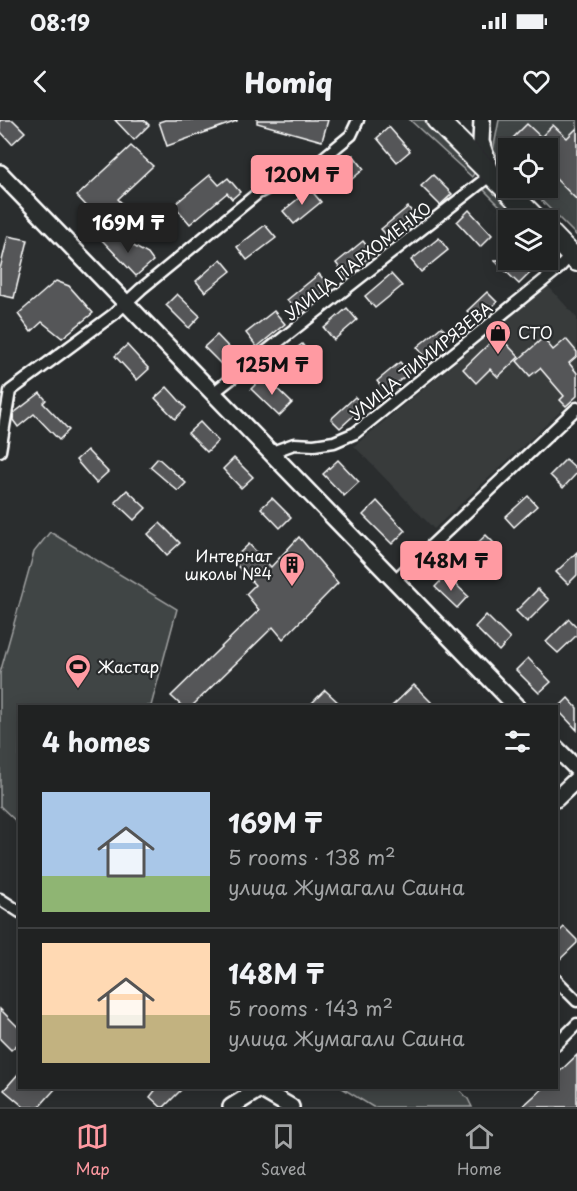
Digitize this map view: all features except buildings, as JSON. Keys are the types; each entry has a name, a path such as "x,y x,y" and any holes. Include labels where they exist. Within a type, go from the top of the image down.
{"highway":[{"path":"437,120 527,210"},
{"path":"558,241 574,258"}],"street":[{"path":"0,451 5,392 114,314 258,193 316,164 351,135 358,120"},
{"path":"482,120 481,142 492,174"},
{"path":"0,173 515,705"},
{"name":"УЛИЦА ПАРХОМЕНКО","path":"213,393 492,174"},
{"name":"УЛИЦА ТИМИРЯЗЕВА","path":"272,452 294,444 314,445 334,442 356,433 574,258"},
{"path":"394,581 577,408"},
{"path":"558,750 577,769"},
{"path":"558,797 577,779"},
{"path":"0,899 18,911"},
{"path":"558,982 577,1001"},
{"path":"558,1043 577,1024"},
{"path":"231,1107 258,1089"},
{"path":"261,1089 291,1107"}],"shaded area":[{"path":"410,120 424,120 473,166 475,171 472,177"},
{"path":"499,120 577,120 577,236 558,217 558,210 551,210 539,198 558,198 558,138 498,138 498,156 493,151"},
{"path":"490,184 498,192 498,198 504,198 515,210 504,210 484,190"},
{"path":"548,286 577,318 577,396 434,529 354,446"},
{"name":"Жастар","path":"50,532 177,609 151,705 18,705 18,823 0,806 0,673 34,552"},
{"path":"344,1089 459,1089 472,1107 373,1107"}],"place":[{"name":"СТО","path":"498,356"},
{"name":"Интернат школы №4","path":"292,588"},
{"name":"Жастар","path":"78,690"}]}
